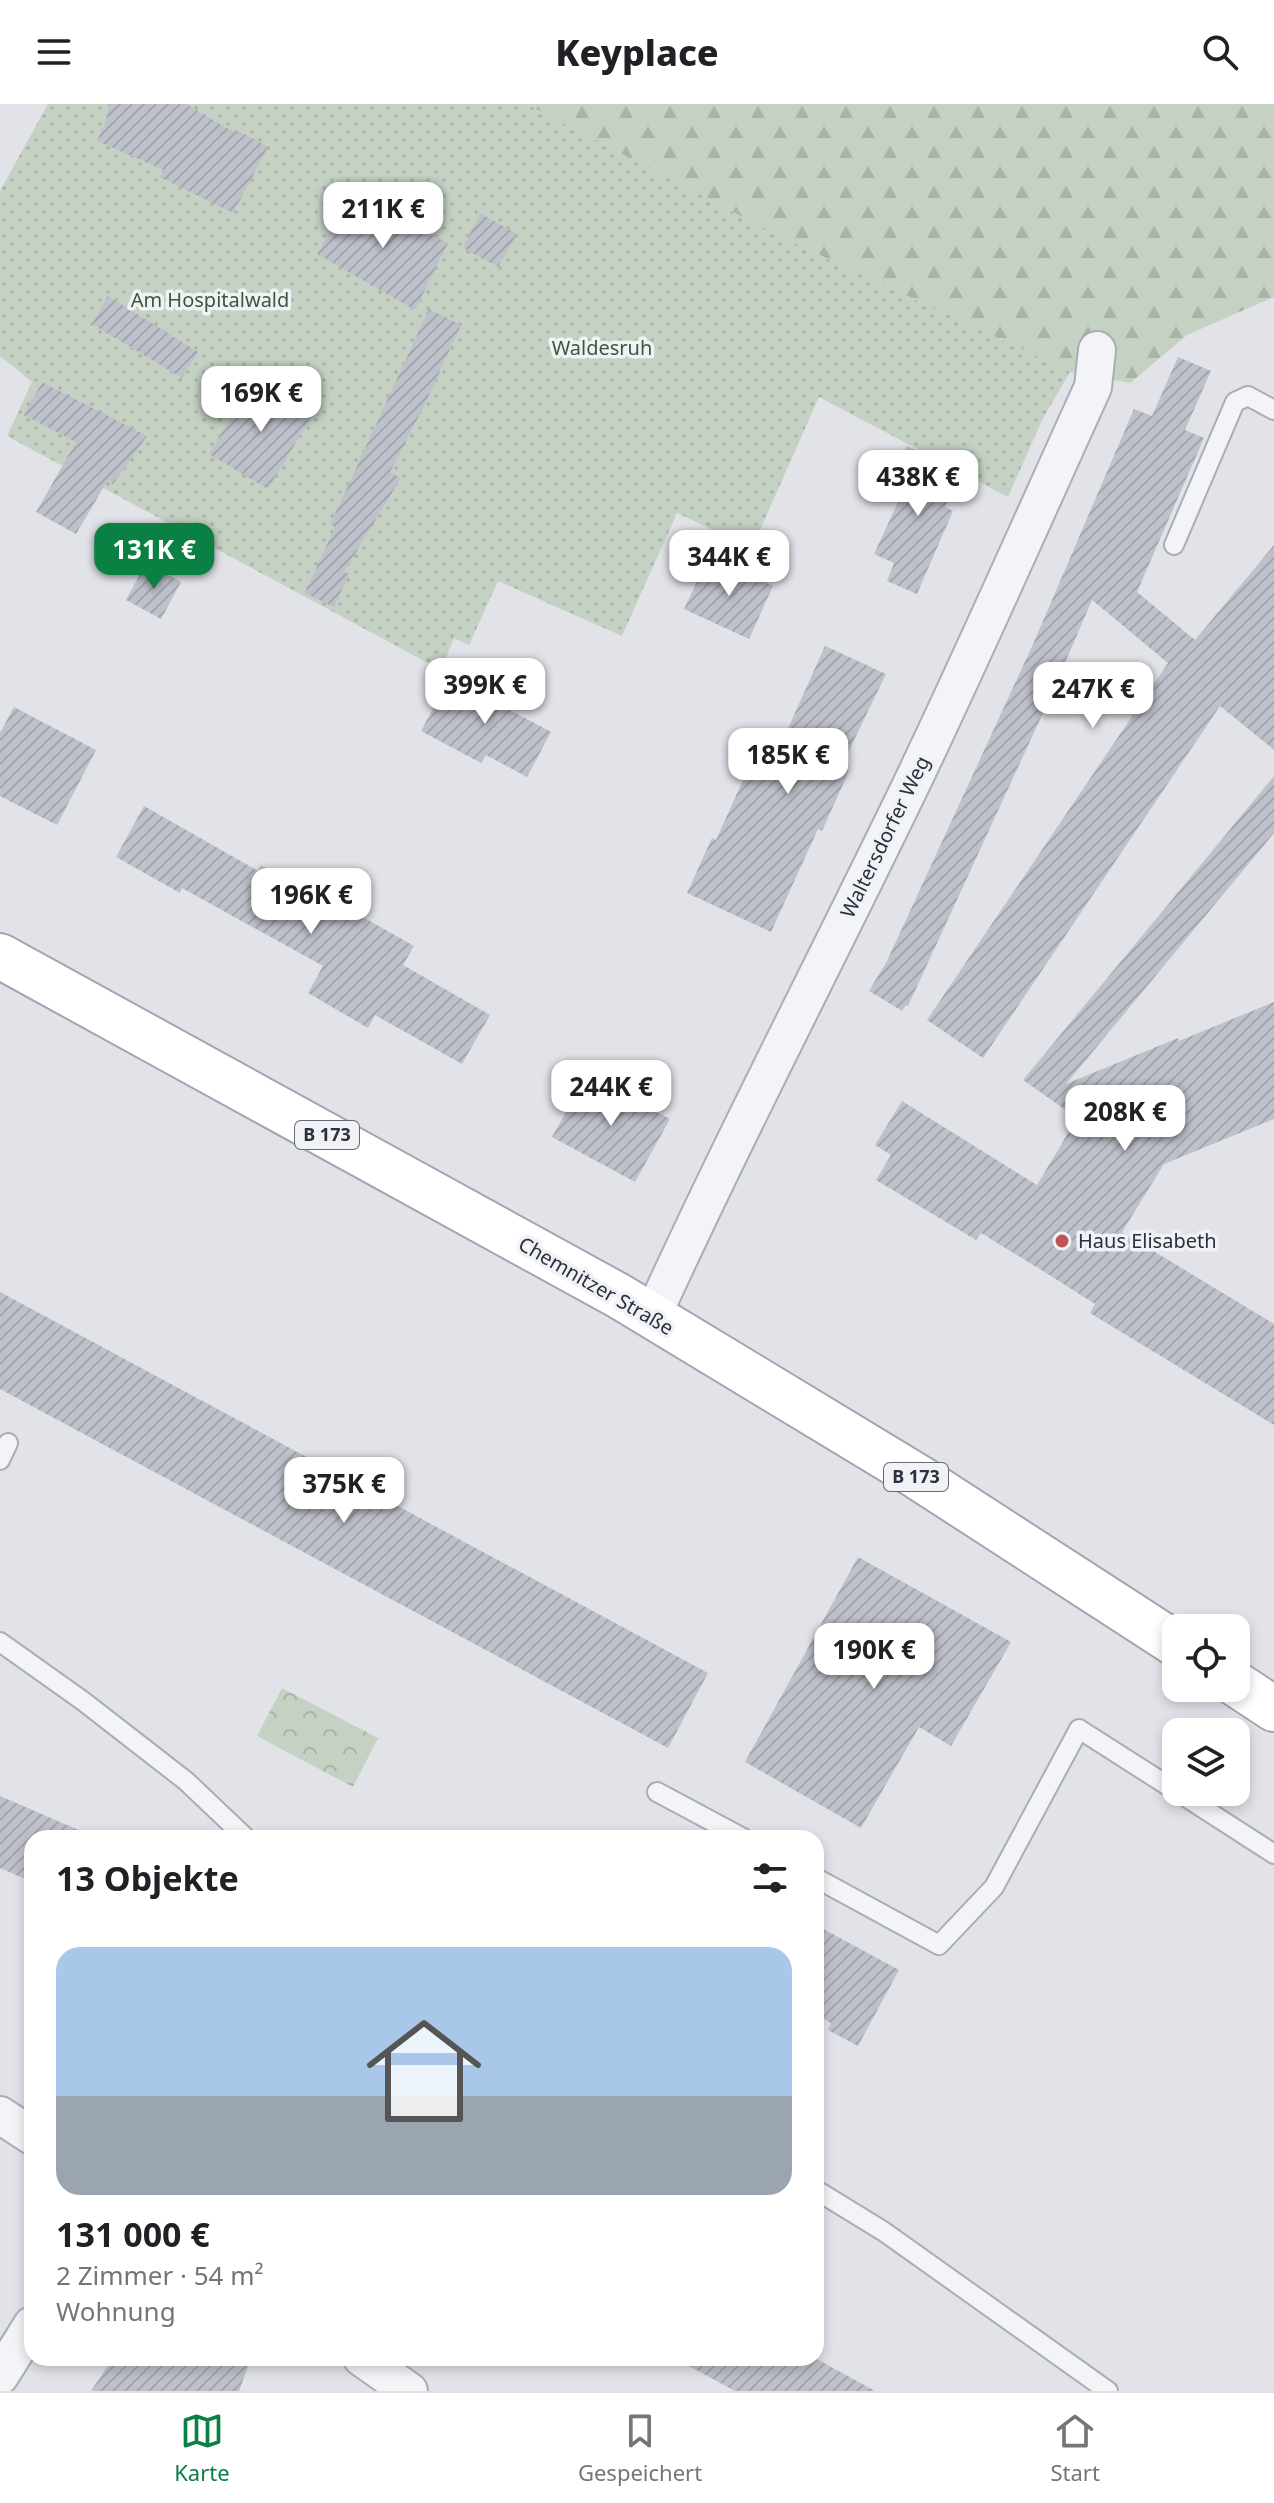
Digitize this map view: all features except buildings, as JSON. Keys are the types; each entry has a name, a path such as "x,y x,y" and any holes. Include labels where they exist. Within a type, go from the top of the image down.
{"main road":[{"name":"Chemnitzer Straße","path":"0,956 619,1296 918,1477 1162,1635"},
{"path":"1250,1693 1274,1709"}],"street":[{"name":"Waltersdorfer Weg","path":"652,1317 978,642 1093,387 1097,350"},
{"path":"0,2115 24,2131"},
{"path":"0,2376 24,2338"},
{"path":"373,2366 409,2391"}],"lane":[{"path":"1174,545 1235,402 1248,396 1274,410"},
{"path":"0,1642 83,1701 186,1781 238,1830"},
{"path":"824,1882 939,1945 994,1887 1079,1729 1162,1782"},
{"path":"657,1792 728,1830"},
{"path":"1199,1806 1274,1854"},
{"path":"824,2195 883,2231 1108,2391"}],"green space":[{"path":"48,104 526,104 779,236 1070,372 1042,420 1008,497 819,397 752,548 677,513 622,636 498,581 469,645 454,638 441,670 7,436 32,382 0,356 0,191"},
{"path":"526,104 1274,104 1274,297 1187,335 1130,383 1070,372 779,236"},
{"path":"282,1688 378,1738 353,1787 257,1736"}],"place":[{"name":"Haus Elisabeth","path":"1062,1241"}],"park label":[{"name":"Am Hospitalwald","path":"210,300"},
{"name":"Waldesruh","path":"602,348"}]}
